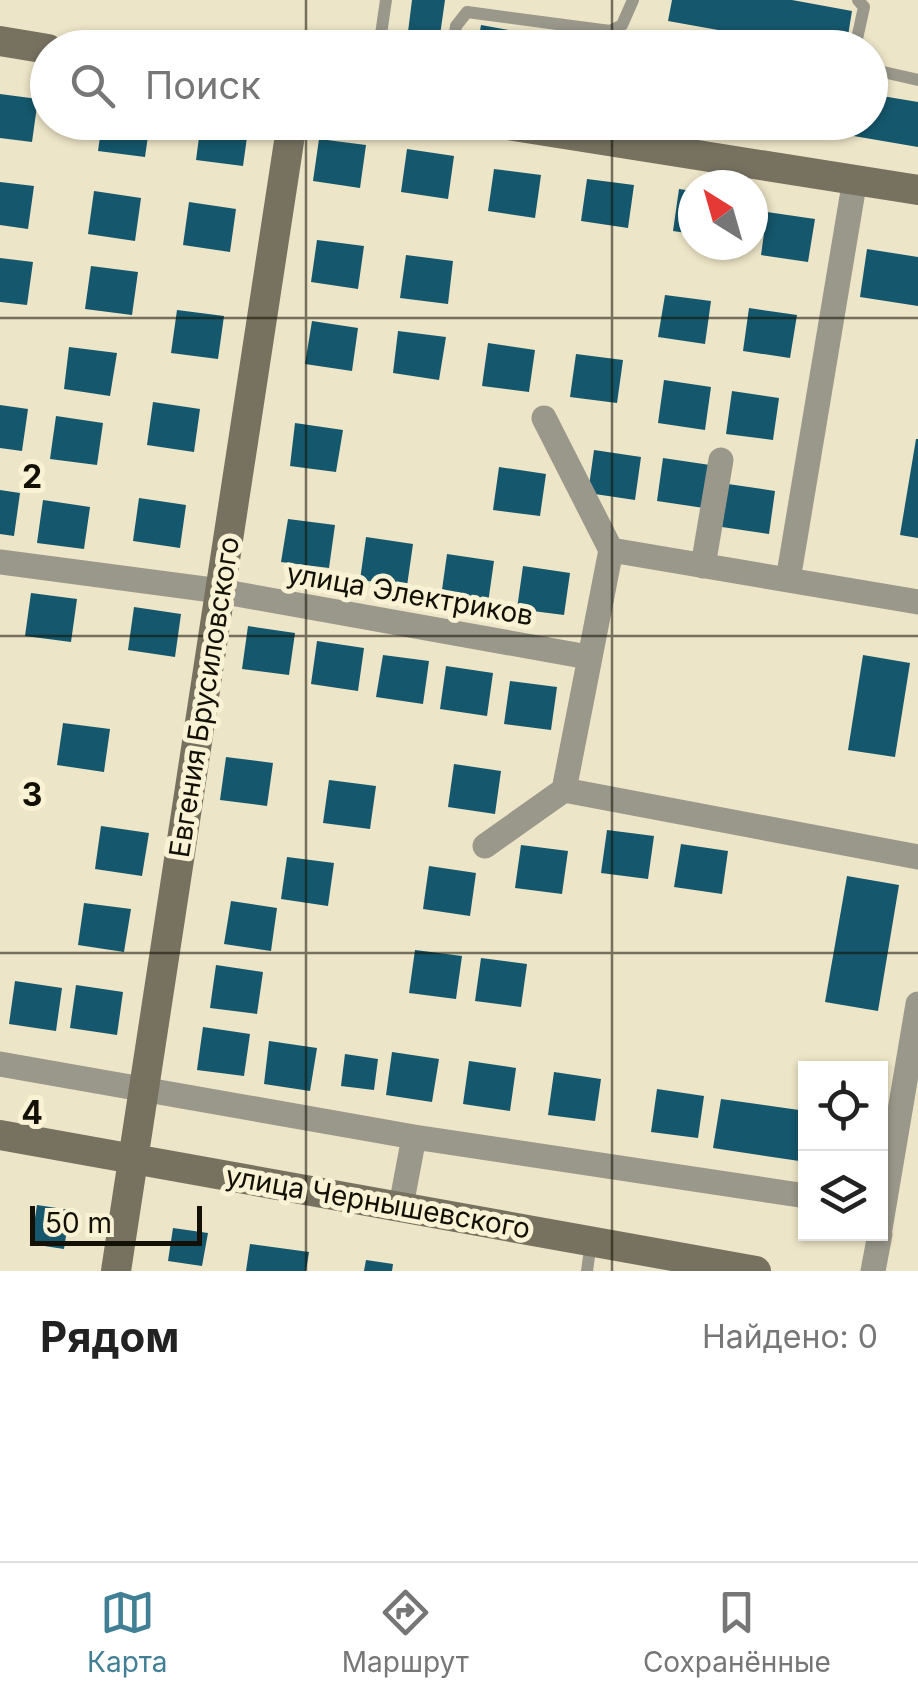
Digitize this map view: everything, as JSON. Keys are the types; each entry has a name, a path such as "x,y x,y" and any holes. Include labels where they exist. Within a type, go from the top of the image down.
{"street":[{"path":"0,41 30,46"},
{"name":"Евгения Брусиловского","path":"116,1271 289,140"},
{"path":"603,140 918,190"},
{"path":"788,580 855,180"},
{"path":"485,846 564,790 611,550 544,418"},
{"path":"702,566 721,460"},
{"path":"611,550 918,602"},
{"name":"улица Электриков","path":"0,562 220,591 588,657"},
{"path":"564,790 918,857"},
{"path":"888,1179 918,1004"},
{"path":"0,1064 414,1136 798,1195"},
{"name":"улица Чернышевского","path":"0,1135 592,1240 675,1265 756,1271"},
{"path":"401,1206 414,1136"},
{"path":"874,1271 878,1241"}],"lane":[{"path":"382,30 386,0"},
{"path":"612,30 622,25 633,0"},
{"path":"858,30 862,2"},
{"path":"455,30 466,12 602,30"},
{"path":"888,73 918,80"},
{"path":"587,1271 592,1240"}],"building":[{"path":"412,0 445,0 441,30 408,30"},
{"path":"672,0 792,0 852,11 849,30 718,30 668,21"},
{"path":"481,25 509,30 480,30"},
{"path":"0,94 30,98 32,142 0,138"},
{"path":"888,97 918,102 918,147 877,140 888,140"},
{"path":"100,140 147,140 145,157 98,151"},
{"path":"199,140 247,140 243,166 196,160"},
{"path":"319,140 366,145 360,188 313,181"},
{"path":"407,149 454,156 448,199 401,192"},
{"path":"494,169 541,175 535,218 488,211"},
{"path":"587,179 634,185 628,228 581,221"},
{"path":"0,182 34,186 28,229 0,225"},
{"path":"94,191 141,198 135,241 88,234"},
{"path":"678,196 678,232 673,231"},
{"path":"189,202 236,209 230,252 183,245"},
{"path":"768,212 815,219 808,262 768,256"},
{"path":"317,240 364,246 358,289 311,282"},
{"path":"867,249 918,257 918,306 860,297"},
{"path":"406,255 453,261 448,304 400,298"},
{"path":"0,258 33,262 27,305 0,302"},
{"path":"91,266 138,272 132,315 85,309"},
{"path":"665,295 711,301 705,344 658,337"},
{"path":"749,308 797,315 790,358 743,351"},
{"path":"177,310 224,316 218,359 171,353"},
{"path":"312,321 358,328 352,371 305,364"},
{"path":"398,331 446,337 439,380 393,373"},
{"path":"488,343 535,350 529,392 482,386"},
{"path":"69,347 117,353 110,396 64,389"},
{"path":"576,354 623,360 617,403 570,397"},
{"path":"664,380 711,387 705,430 658,423"},
{"path":"732,391 779,398 773,440 726,434"},
{"path":"153,402 200,409 194,452 147,445"},
{"path":"0,405 28,409 22,451 0,448"},
{"path":"56,416 103,423 97,465 50,459"},
{"path":"295,423 343,430 336,472 290,466"},
{"path":"918,439 918,538 900,535"},
{"path":"594,450 641,457 635,500 588,493"},
{"path":"663,458 710,465 704,508 657,501"},
{"path":"499,467 546,474 540,516 493,510"},
{"path":"728,484 775,491 769,534 722,527"},
{"path":"0,490 20,493 14,536 0,534"},
{"path":"139,498 186,505 180,548 133,541"},
{"path":"43,500 90,507 84,549 37,543"},
{"path":"288,519 335,525 329,568 281,562"},
{"path":"366,537 413,544 407,586 360,580"},
{"path":"447,554 494,561 488,603 441,597"},
{"path":"523,566 570,573 564,615 517,609"},
{"path":"31,593 77,599 71,642 25,636"},
{"path":"134,607 181,614 175,657 128,650"},
{"path":"248,626 295,633 289,675 242,669"},
{"path":"317,641 364,648 358,691 311,684"},
{"path":"383,655 429,661 423,704 376,697"},
{"path":"863,655 910,663 895,757 848,750"},
{"path":"446,666 493,673 487,716 440,709"},
{"path":"510,681 557,687 551,730 504,724"},
{"path":"63,723 110,729 104,772 57,765"},
{"path":"226,757 273,763 267,806 220,800"},
{"path":"454,764 501,771 495,814 448,807"},
{"path":"329,780 376,786 370,829 323,823"},
{"path":"101,826 149,833 142,876 95,869"},
{"path":"607,830 654,836 648,879 601,873"},
{"path":"681,844 728,851 722,894 674,887"},
{"path":"521,845 568,851 562,894 515,888"},
{"path":"287,857 334,863 328,906 281,899"},
{"path":"429,866 476,873 470,916 423,909"},
{"path":"847,876 899,885 878,1011 825,1002"},
{"path":"231,901 277,908 271,951 224,944"},
{"path":"84,903 131,909 124,952 78,945"},
{"path":"415,950 462,956 456,999 409,993"},
{"path":"481,958 527,964 521,1007 475,1001"},
{"path":"216,965 263,972 257,1014 210,1008"},
{"path":"15,981 62,988 56,1031 9,1024"},
{"path":"76,985 123,992 117,1035 70,1028"},
{"path":"203,1027 250,1034 244,1076 197,1070"},
{"path":"269,1041 317,1048 310,1091 264,1084"},
{"path":"392,1052 439,1059 432,1102 386,1095"},
{"path":"345,1054 378,1059 374,1090 341,1086"},
{"path":"469,1061 516,1068 510,1111 463,1104"},
{"path":"554,1072 601,1079 595,1121 548,1115"},
{"path":"657,1089 704,1096 698,1138 651,1132"},
{"path":"721,1099 798,1110 798,1161 713,1148"},
{"path":"37,1205 70,1210 64,1249 31,1244"},
{"path":"173,1228 208,1233 202,1266 168,1261"},
{"path":"250,1244 309,1252 306,1271 246,1271"},
{"path":"366,1260 393,1264 392,1271 364,1271"}]}
